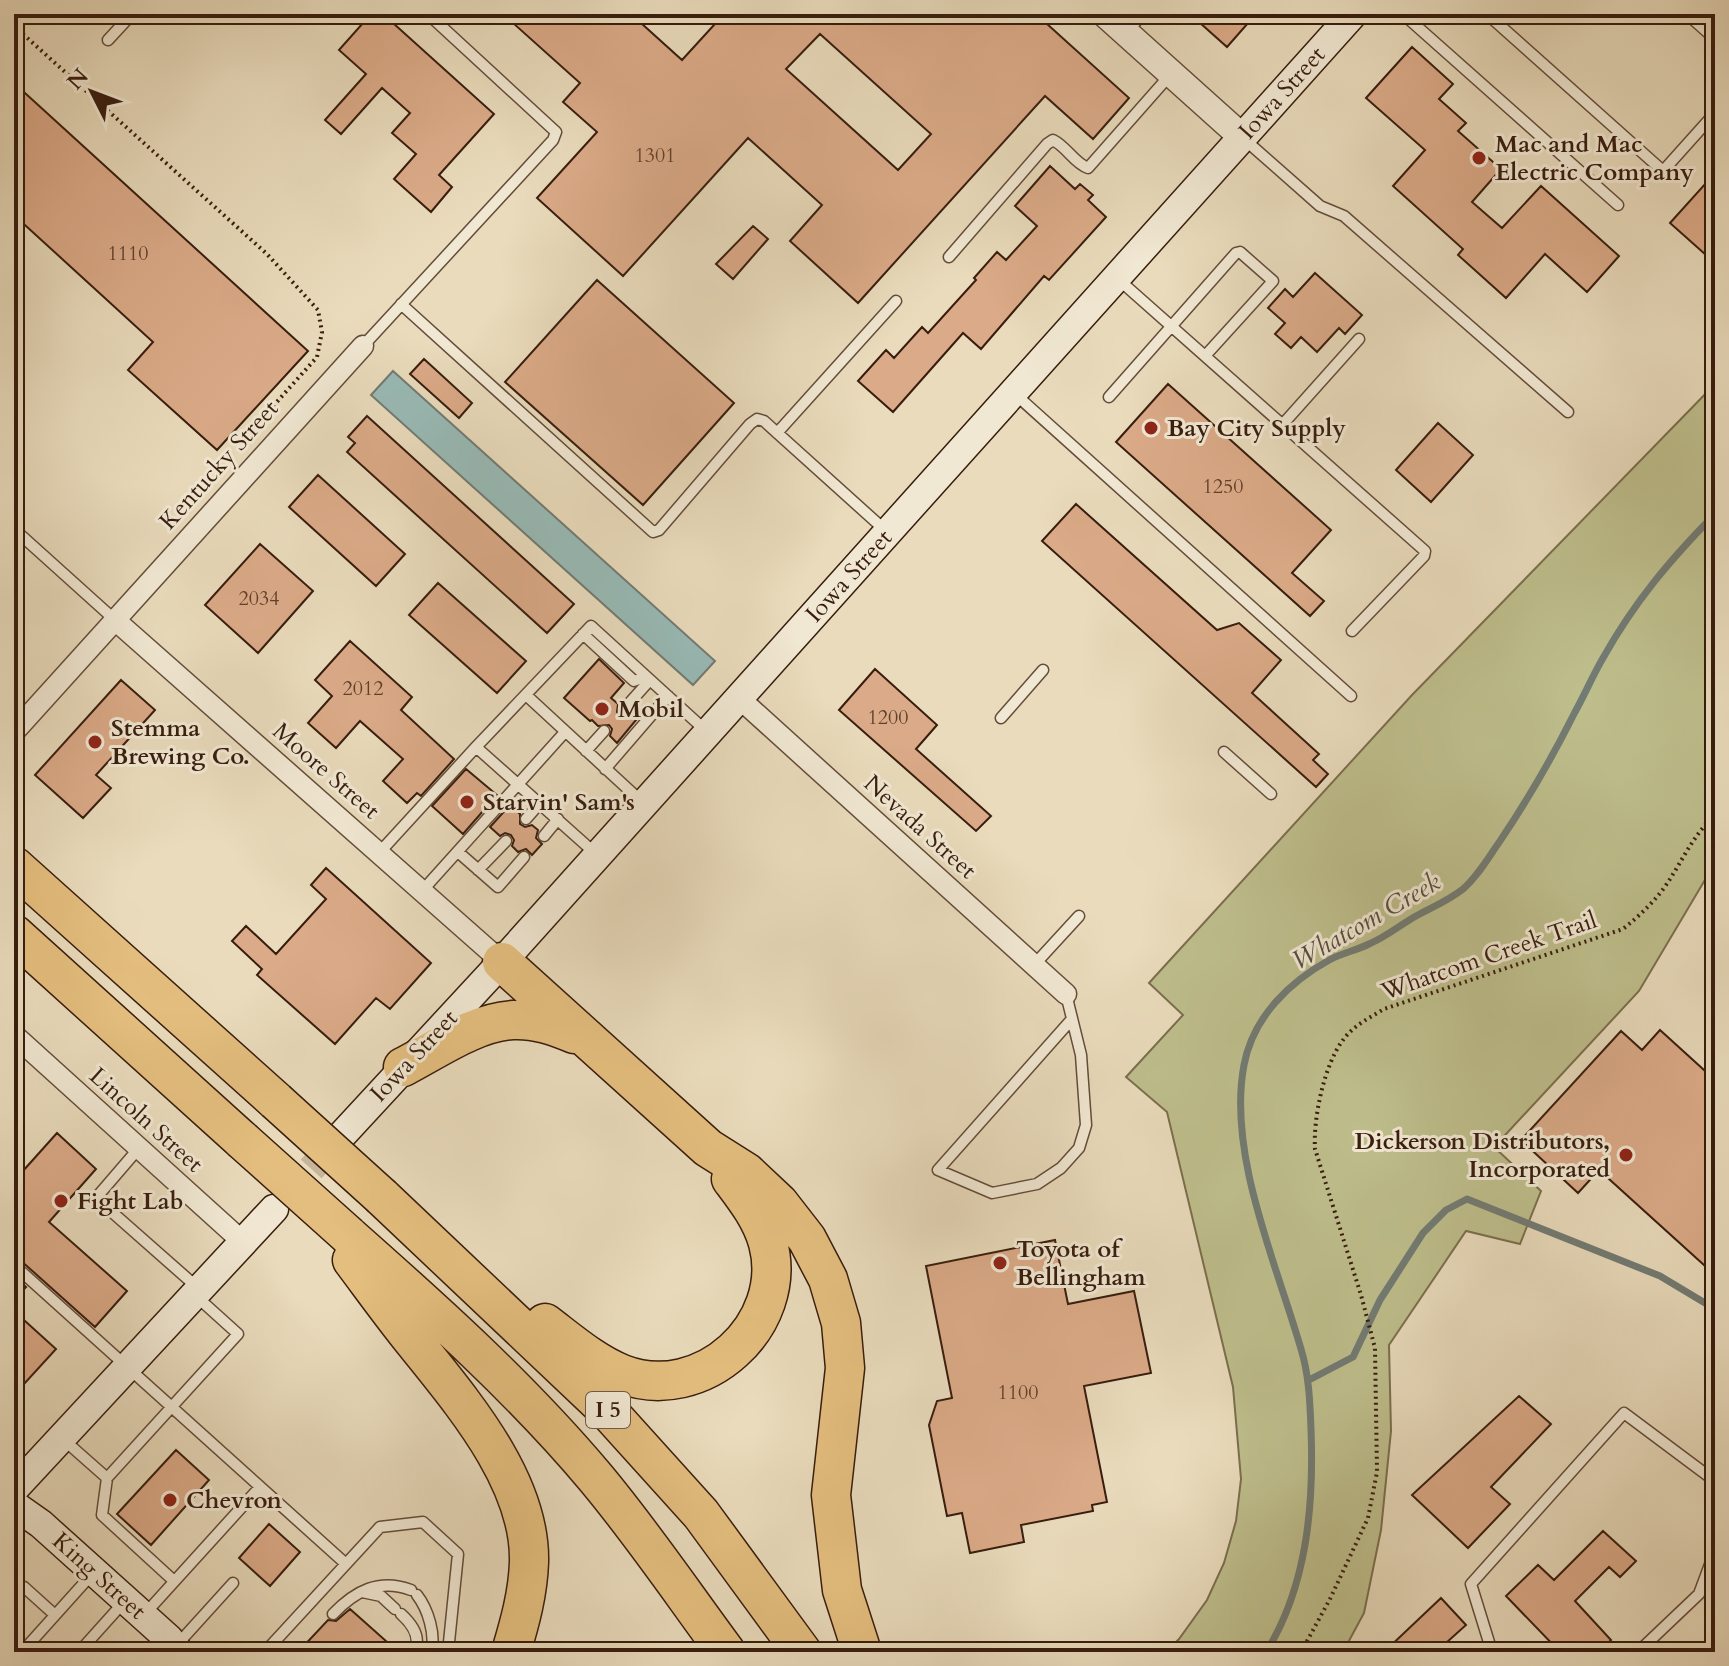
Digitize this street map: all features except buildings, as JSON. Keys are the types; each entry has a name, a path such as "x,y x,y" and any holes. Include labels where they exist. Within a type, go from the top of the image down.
{"highway":[{"name":"I 5","path":"14,866 382,1197 608,1411 701,1514 802,1652"},
{"name":"I 5","path":"14,934 242,1140 291,1204 344,1240 431,1308 519,1395 595,1478 726,1652"},
{"path":"502,962 708,1148 746,1172 779,1203 807,1239 828,1279 841,1323 845,1368 831,1495 842,1590 862,1652"},
{"path":"403,1067 480,1028 510,1020 554,1025 584,1039"},
{"path":"409,1223 593,1359 623,1375 656,1381 690,1377 721,1363 746,1340 764,1310 771,1277 768,1243 755,1212 708,1148"},
{"path":"344,1240 483,1430 505,1472 524,1520 529,1560 524,1609 511,1652"}],"main road":[{"name":"Iowa Street","path":"342,1135 502,962 1349,16"},
{"path":"14,1489 244,1243 291,1204"},
{"name":"King Street","path":"14,1505 41,1524 134,1608 167,1647"}],"street":[{"path":"1105,14 1135,23 1172,74 1242,137"},
{"name":"Kentucky Street","path":"14,732 363,346"},
{"name":"Moore Street","path":"115,620 502,962"},
{"name":"Nevada Street","path":"739,698 1066,994"},
{"name":"Lincoln Street","path":"14,1035 244,1243"}],"lane":[{"path":"108,40 132,14"},
{"path":"363,346 553,140 556,132 428,14"},
{"path":"1403,14 1618,205"},
{"path":"1487,14 1663,171 1715,113"},
{"path":"1687,14 1715,39"},
{"path":"949,257 1047,144 1053,140 1088,168 1172,74"},
{"path":"1242,137 1320,206 1344,216 1568,412"},
{"path":"1109,397 1240,252 1271,278 1272,285 1205,356"},
{"path":"1117,277 1425,551 1424,556 1352,631"},
{"path":"777,433 896,301"},
{"path":"401,304 653,532 659,530 757,419 764,421 888,533"},
{"path":"1283,424 1359,339"},
{"path":"1013,392 1351,696"},
{"path":"14,529 115,620"},
{"path":"379,853 591,626 708,732"},
{"path":"1001,718 1043,670"},
{"path":"624,709 648,678"},
{"path":"526,695 644,804"},
{"path":"605,769 668,696"},
{"path":"586,751 604,731"},
{"path":"422,891 565,732"},
{"path":"476,747 598,855"},
{"path":"1224,752 1271,794"},
{"path":"526,819 540,803"},
{"path":"544,836 558,819"},
{"path":"478,870 506,841"},
{"path":"458,852 498,887 524,857"},
{"path":"1034,965 1079,916"},
{"path":"1066,994 1081,1055 1086,1125 1079,1148 1061,1168 1037,1184 992,1193 938,1170 1072,1019"},
{"path":"139,1148 96,1198 238,1334 107,1478 102,1515 174,1581"},
{"path":"14,1265 346,1564"},
{"path":"1492,1652 1471,1584 1624,1413 1715,1481"},
{"path":"61,1438 107,1478"},
{"path":"79,1652 174,1581 260,1487"},
{"path":"265,1652 380,1527 423,1522 458,1554 448,1652"},
{"path":"1638,1652 1699,1594 1715,1551"},
{"path":"22,1652 94,1572"},
{"path":"167,1647 233,1583"},
{"path":"14,1584 24,1587 55,1615"},
{"path":"333,1614 357,1592 369,1587 391,1585 414,1593 427,1613 433,1645 431,1652"},
{"path":"357,1592 381,1596 412,1624 418,1641 414,1652"}],"path":[{"path":"14,26 267,254 318,310 322,332 317,357 267,413 258,428"},
{"name":"Whatcom Creek Trail","path":"1301,1652 1368,1518 1377,1472 1375,1348 1315,1149 1314,1125 1332,1059 1343,1039 1359,1023 1384,1009 1623,929 1649,907 1666,886 1683,854 1715,815"}],"green space":[{"path":"1715,384 1715,863 1639,991 1494,1147 1541,1191 1520,1244 1466,1231 1389,1345 1391,1431 1381,1530 1364,1613 1343,1652 1166,1652 1207,1600 1224,1563 1236,1521 1241,1479 1233,1387 1167,1112 1126,1077 1183,1015 1149,983 1412,695"}],"water":[{"path":"393,371 715,661 693,685 371,395"}],"waterway":[{"name":"Whatcom Creek","path":"1266,1652 1280,1627 1299,1573 1309,1516 1312,1458 1309,1389 1304,1359 1257,1209 1242,1135 1244,1065 1255,1031 1287,990 1316,968 1381,938 1452,897 1473,878 1530,794 1599,664 1628,618 1668,565 1715,514"},
{"path":"1309,1380 1353,1357 1380,1300 1423,1233 1446,1210 1467,1199 1660,1276 1715,1309"}],"tunnel":[{"path":"283,1200 341,1136"}],"place":[{"name":"Mac and Mac Electric Company","path":"1479,158"},
{"name":"Bay City Supply","path":"1151,428"},
{"name":"Mobil","path":"602,709"},
{"name":"Stemma Brewing Co.","path":"95,742"},
{"name":"Starvin' Sam's","path":"467,802"},
{"name":"Dickerson Distributors, Incorporated","path":"1626,1155"},
{"name":"Fight Lab","path":"61,1201"},
{"name":"Toyota of Bellingham","path":"1000,1263"},
{"name":"Chevron","path":"170,1500"}]}
